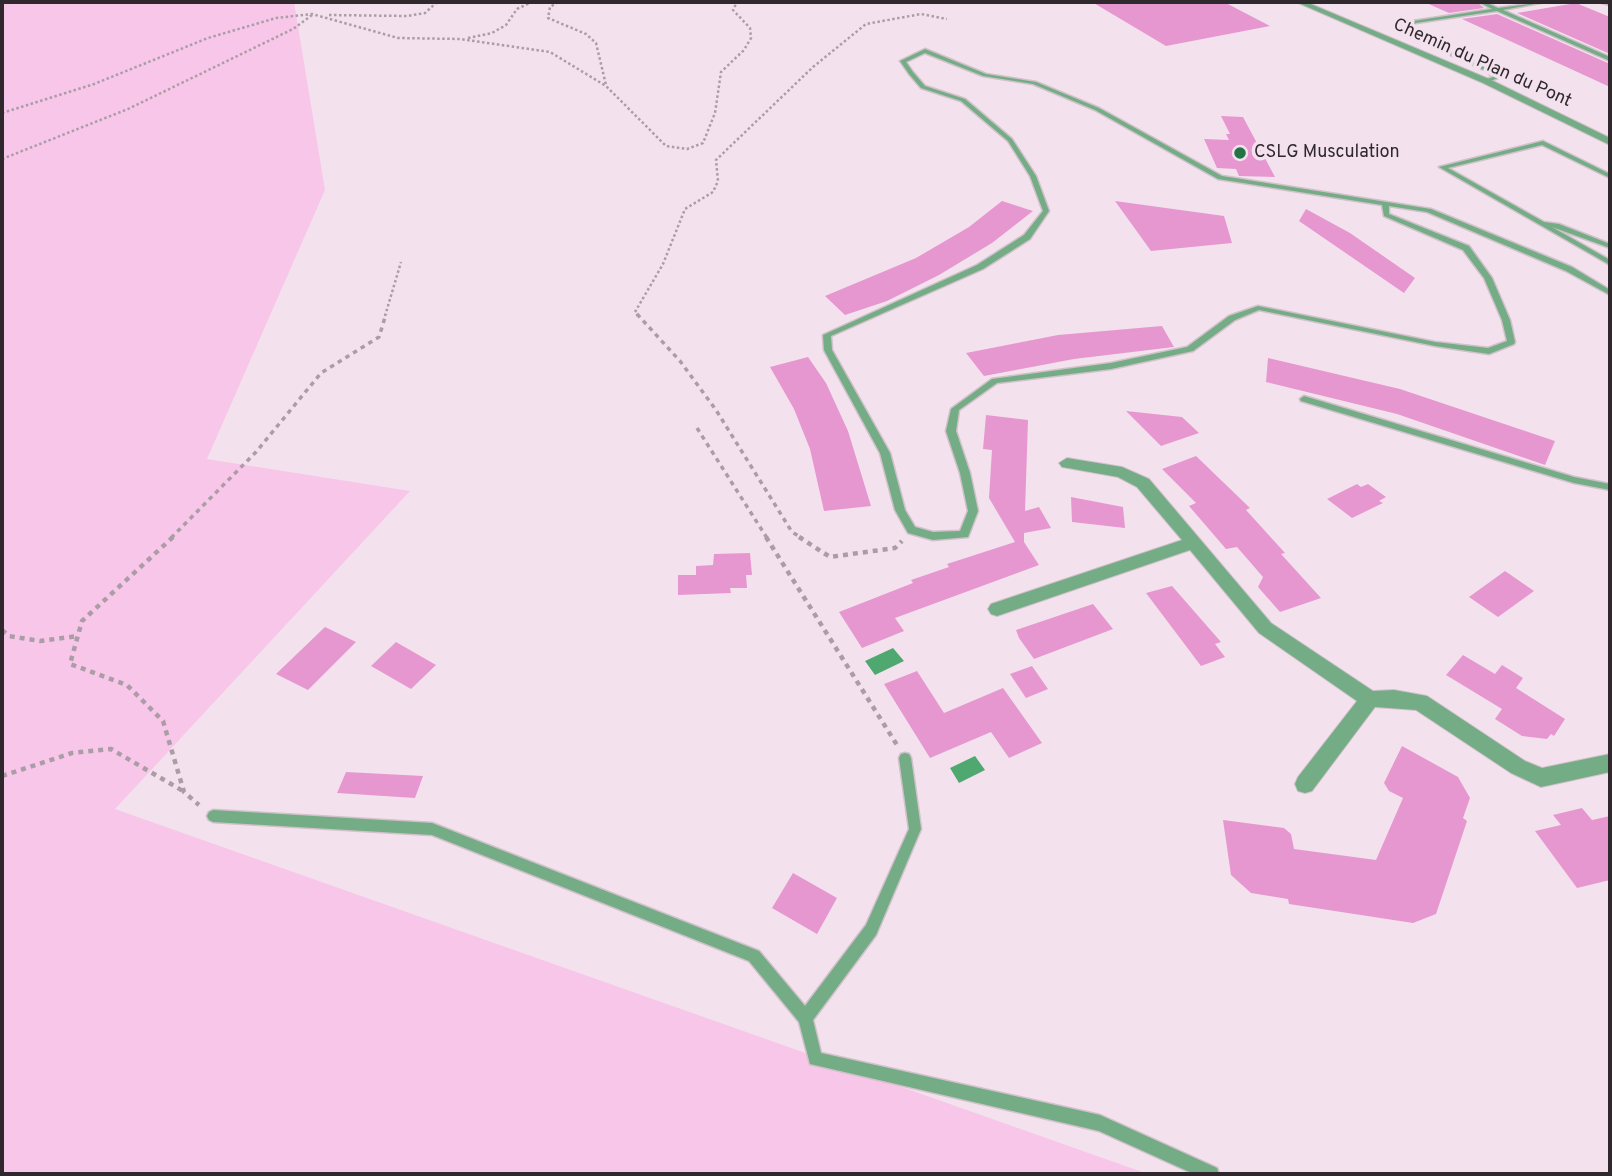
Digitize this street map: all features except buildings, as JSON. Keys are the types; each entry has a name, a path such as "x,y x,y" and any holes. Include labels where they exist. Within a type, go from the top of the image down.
{"street":[{"name":"Chemin du Plan du Pont","path":"1300,2 1486,80 1610,142"},
{"path":"1067,463 1122,472 1143,483 1265,628 1370,699 1394,698 1420,702 1541,778 1610,763"},
{"path":"997,609 1193,543"},
{"path":"1305,784 1370,699"}],"lane":[{"path":"1481,2 1610,59"},
{"path":"1486,80 1497,77 1488,70 1419,40 1407,32 1405,26 1415,22 1543,2"},
{"path":"1604,2 1610,4"},
{"path":"1385,203 1386,215 1466,248 1488,278 1506,320 1511,342 1489,351 1258,308 1233,318 1190,349 1111,366 995,381 955,408 951,431 965,473 973,511 964,534 933,537 912,530 900,510 885,453 828,350 827,335 980,267 1027,237 1046,211 1032,176 1010,140 962,100 923,87 903,61 913,54 925,51 973,71 1034,83 1085,103 1220,178 1385,203 1429,210 1569,269 1610,293"},
{"path":"1610,176 1543,143 1442,167 1610,263"},
{"path":"1542,224 1558,225 1610,246"},
{"path":"1304,398 1574,480 1610,487"},
{"path":"805,1018 871,930 915,830 905,758"},
{"path":"213,816 432,830 754,956 805,1018 815,1059 1100,1123 1210,1174"}],"path":[{"path":"2,113 94,85 208,38 276,18 312,14 407,16 425,13 437,2"},
{"path":"460,39 492,33 506,25 517,9 532,2"},
{"path":"558,2 550,7 548,18 586,34 596,43 606,86"},
{"path":"324,15 398,38 460,39 550,52 606,86 666,146 687,149 703,143 715,113 720,72 744,50 751,38 750,28 733,10 737,2"},
{"path":"2,159 128,109 293,29 312,14"},
{"path":"912,530 895,548 830,557 792,532 716,410 680,361 635,312 663,264 685,209 713,192 718,181 716,160 813,67 866,24 921,14 947,19"},
{"path":"184,792 163,721 127,685 71,664 82,621 179,531 256,452 321,373 379,337 401,262"},
{"path":"697,428 905,758"},
{"path":"2,630 9,636 40,641 78,636"},
{"path":"2,776 72,753 111,749 184,792 213,816"}],"shaded area":[{"path":"2,2 294,2 325,190 207,459 410,491 115,809 1148,1174 2,1174"},
{"path":"893,648 904,661 875,675 865,661"},
{"path":"975,756 985,770 959,783 950,768"}],"place":[{"name":"CSLG Musculation","path":"1240,153"}]}
